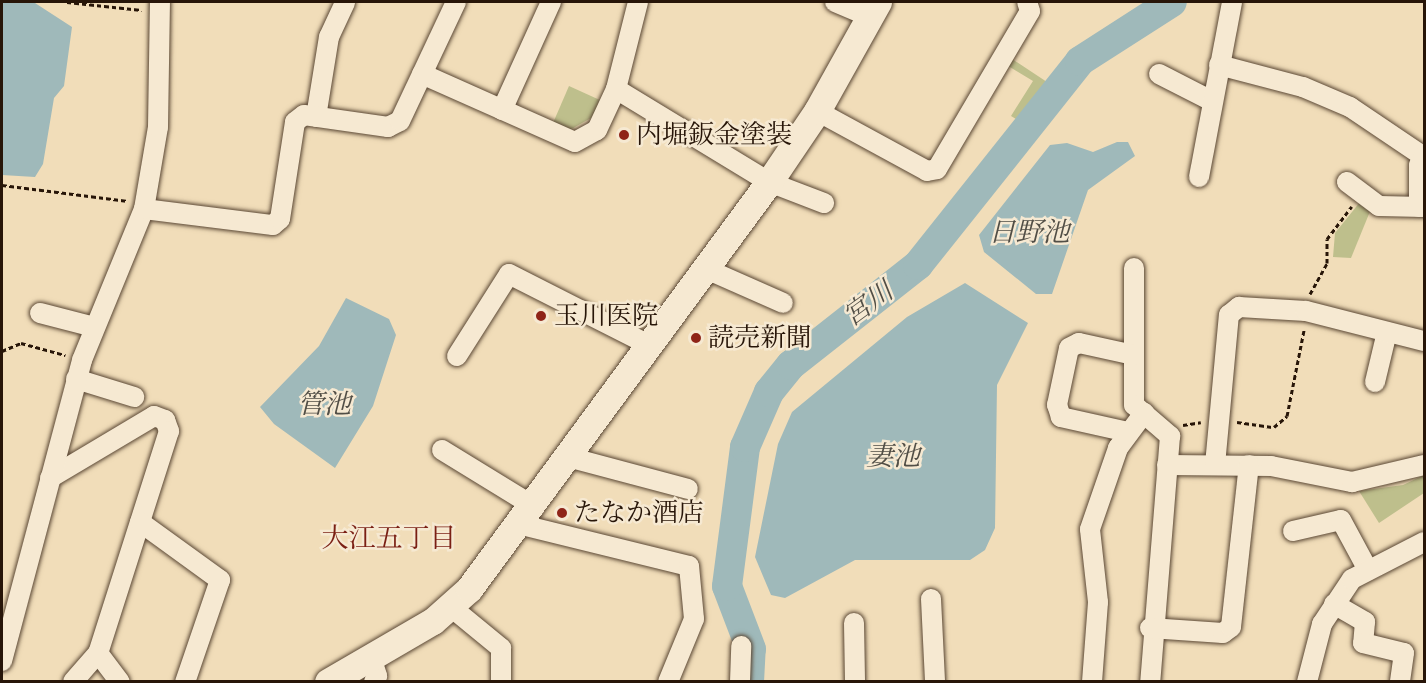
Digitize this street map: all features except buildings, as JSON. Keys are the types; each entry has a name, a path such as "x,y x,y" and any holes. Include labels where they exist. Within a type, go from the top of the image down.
{"street":[{"path":"316,117 329,37 345,2"},
{"path":"145,206 273,225 280,219 296,122 304,115 388,127 400,121 456,2"},
{"path":"502,110 551,2"},
{"path":"422,74 575,142 597,130 616,89 638,2"},
{"path":"328,681 372,669 451,607 528,512 651,346 817,111 874,9 835,2"},
{"path":"817,111 927,171 937,169 1030,10 1027,2"},
{"path":"1199,177 1232,2"},
{"path":"2,661 79,369 94,327 145,206 158,118 159,6"},
{"path":"1219,65 1303,87 1350,107 1424,157 1422,207 1379,206 1355,188"},
{"path":"1159,74 1212,101"},
{"path":"616,89 769,182 824,203"},
{"path":"1134,268 1134,405 1170,436 1150,628 1150,681"},
{"path":"706,269 783,303"},
{"path":"457,356 509,274 651,346"},
{"path":"1215,465 1229,315 1239,307 1306,311 1425,341"},
{"path":"40,313 94,327"},
{"path":"1375,382 1387,332"},
{"path":"1128,432 1061,417 1057,405 1069,348 1079,343 1134,355"},
{"path":"79,369 134,397"},
{"path":"1092,681 1098,602 1090,529 1107,473 1128,432 1144,413"},
{"path":"50,478 154,416 165,420 170,431 98,653 73,681"},
{"path":"442,450 528,512 689,566 694,619 668,681"},
{"path":"568,457 688,489"},
{"path":"1167,465 1249,465 1352,483 1425,465"},
{"path":"1150,628 1223,633 1232,627 1249,465"},
{"path":"1293,531 1341,520 1368,570"},
{"path":"140,522 220,580 185,681"},
{"path":"1307,681 1318,634 1334,604 1353,579 1425,542"},
{"path":"931,599 935,681"},
{"path":"1334,604 1365,622 1364,643 1404,653 1400,681"},
{"path":"451,607 501,648 501,681"},
{"path":"854,623 855,681"},
{"path":"740,681 741,646"},
{"path":"98,653 120,681"}],"path":[{"path":"67,2 93,8 159,6"},
{"path":"2,185 145,206"},
{"path":"1170,436 1174,428 1219,421 1256,427 1281,424 1312,282 1327,263 1327,239 1355,188"},
{"path":"2,351 21,343 79,369"}],"green space":[{"path":"1009,57 1053,86 1026,125 1011,116 1033,81 1005,64"},
{"path":"569,86 602,101 598,114 568,131 553,123"},
{"path":"1360,202 1371,209 1351,258 1333,257 1335,233"},
{"path":"1424,475 1424,493 1379,523 1359,491 1403,485"}],"water":[{"path":"2,2 35,3 72,27 64,86 54,98 43,164 35,177 2,175"},
{"name":"日野池","path":"1117,142 1128,142 1135,156 1088,190 1052,294 1036,294 984,252 979,235 1050,145 1067,143 1093,152"},
{"name":"妻池","path":"965,283 1028,323 997,385 995,528 985,550 970,560 855,560 785,598 771,595 755,557 778,444 792,412 907,317"},
{"name":"管池","path":"346,298 389,319 396,335 373,406 335,468 274,424 260,407 319,346"}],"waterway":[{"name":"宮川","path":"749,682 751,649 727,586 745,447 769,392 791,365 918,265 1080,61 1172,2"}],"place":[{"name":"内堀鈑金塗装","path":"624,135"},
{"name":"玉川医院","path":"541,316"},
{"name":"読売新聞","path":"696,338"},
{"name":"たなか酒店","path":"562,513"}],"district":[{"name":"大江五丁目","path":"389,539"}]}
